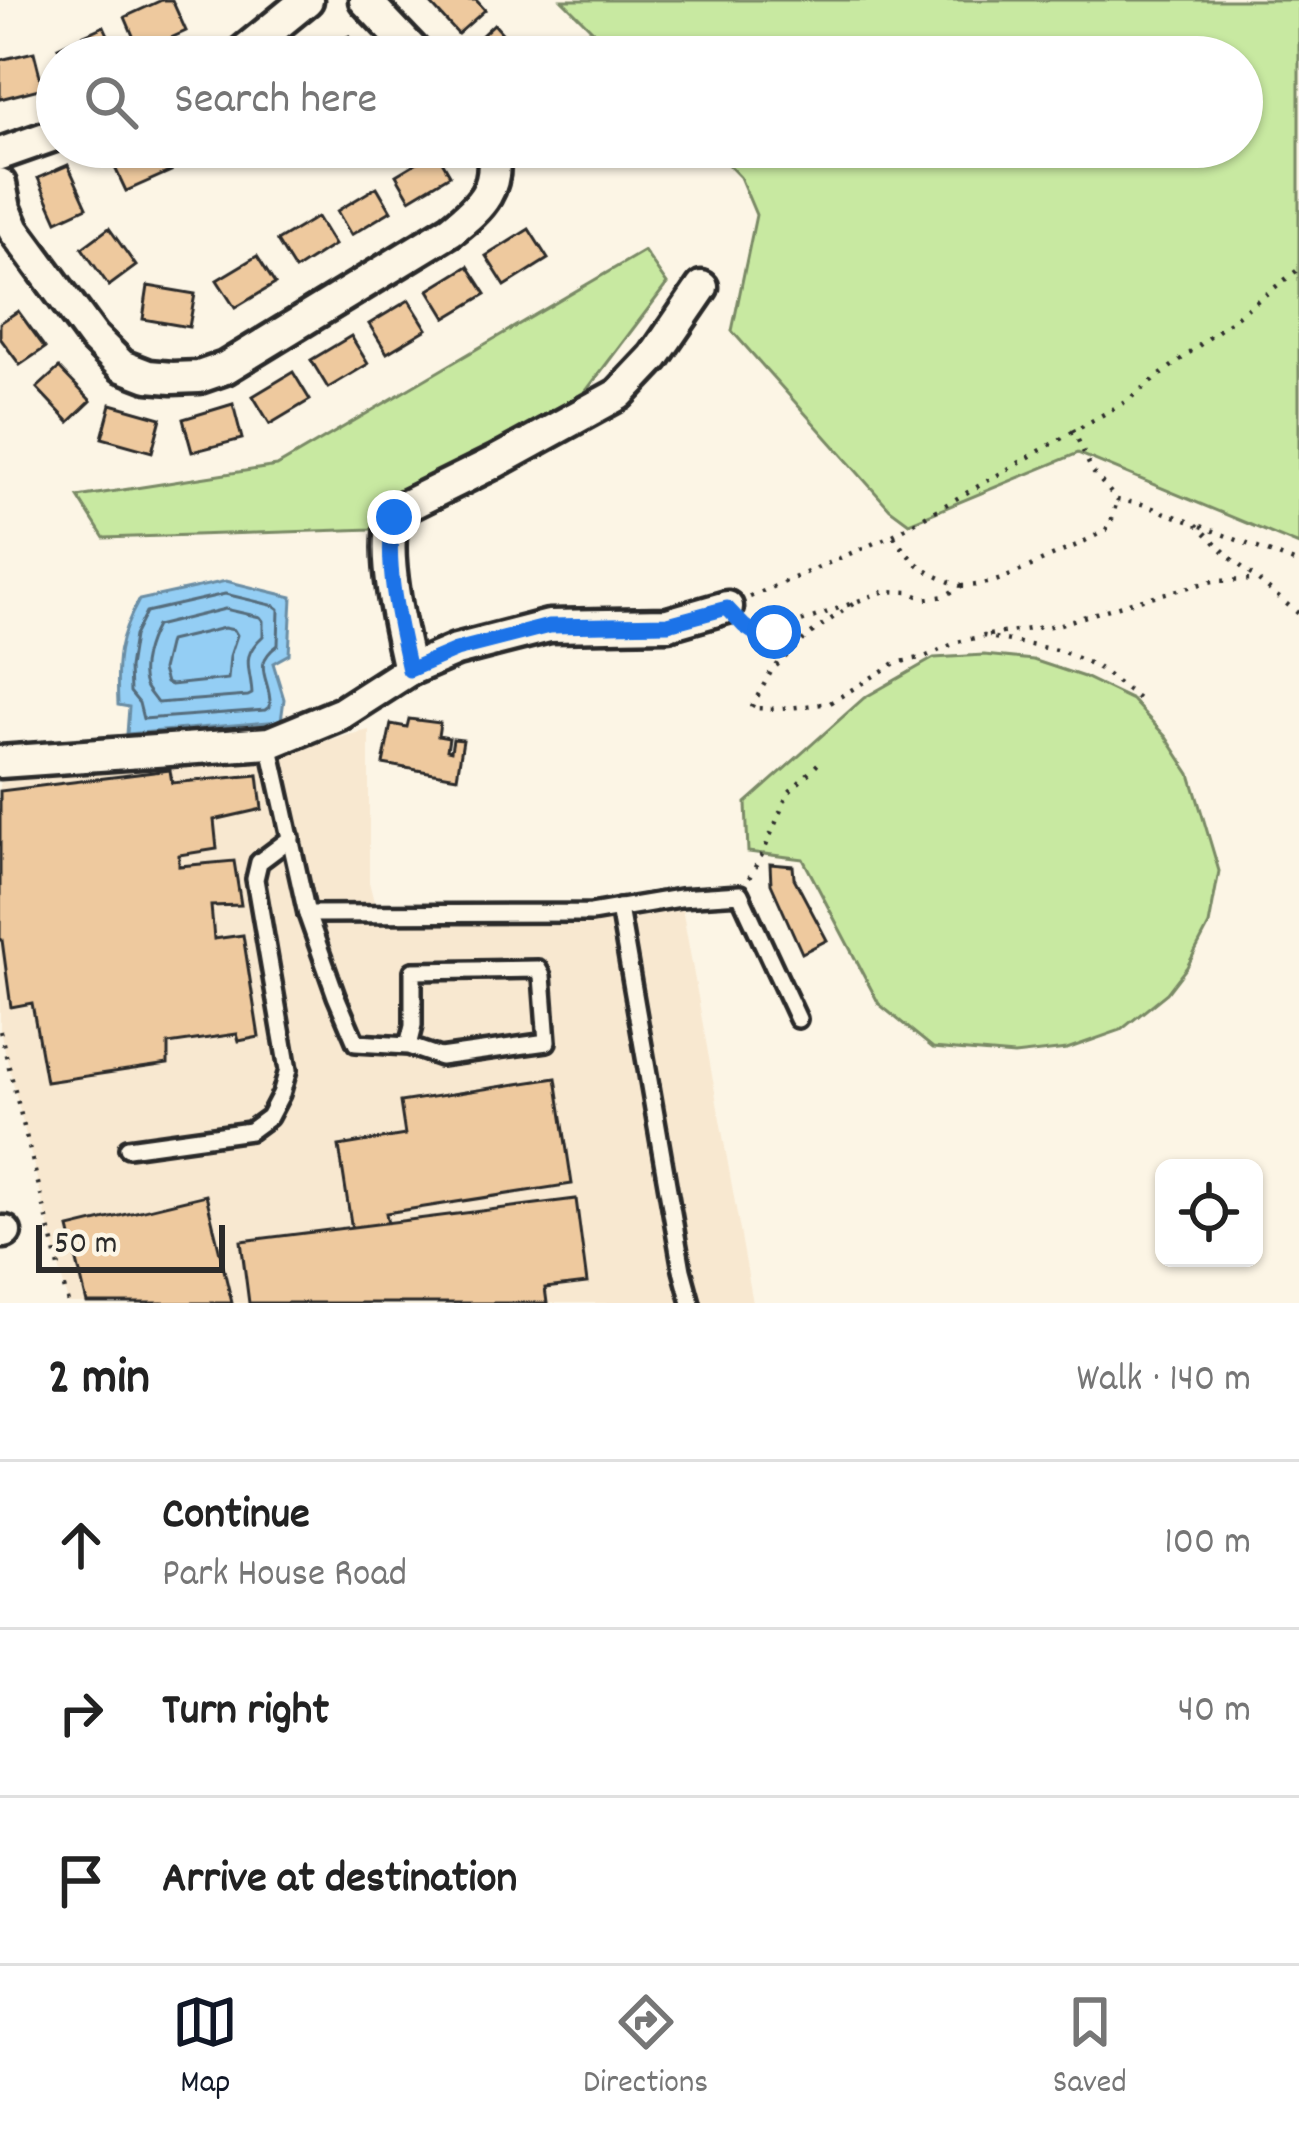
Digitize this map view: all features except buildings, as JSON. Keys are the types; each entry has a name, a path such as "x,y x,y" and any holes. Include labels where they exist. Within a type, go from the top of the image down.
{"street":[{"path":"263,36 307,0"},
{"path":"365,0 399,36"},
{"path":"0,154 36,141"},
{"path":"0,184 14,230 92,337 122,366 148,376 200,377 225,368 451,230 483,201 495,168"},
{"path":"409,670 390,555 394,517 402,508 619,394 654,357 702,287"},
{"path":"0,762 269,743 342,713 409,670 456,650 549,626 668,624 727,608"}],"lane":[{"path":"269,743 308,914 356,1043 407,1046 440,1057 547,1042 542,976 538,969 413,971 413,1026 407,1046"},
{"path":"128,1148 250,1131 269,1117 288,1070 255,880 259,862 291,838"},
{"path":"308,914 591,913 680,898 740,894 798,1018"},
{"path":"619,908 691,1303"}],"path":[{"path":"961,586 945,596 926,599 909,592 885,591 757,635 727,608 893,535 1125,402 1299,269"},
{"path":"1073,429 1092,471 1117,500 1142,504 1299,565"},
{"path":"893,535 909,558 932,576 961,586 980,586 1013,577 1110,527 1117,500"},
{"path":"1196,524 1299,614"},
{"path":"857,601 807,636 772,670 751,708 781,710 830,703 896,663 925,657 957,642 1057,625 1214,581 1258,580"},
{"path":"984,636 1061,651 1096,666 1142,701"},
{"path":"740,894 788,793 824,758"},
{"path":"0,1031 68,1303"}],"shaded area":[{"path":"369,730 369,882 379,922 593,923 682,908 753,1303 68,1303 0,1031 0,782 258,757"}],"green space":[{"path":"562,0 1299,0 1299,545 1078,453 909,523 890,509 732,331 756,215 731,168 1263,168 1263,36 598,36"},
{"path":"644,251 667,284 586,391 518,433 400,490 372,529 104,538 78,497 277,466"},
{"path":"984,655 1033,660 1132,700 1166,737 1190,774 1219,871 1209,925 1167,993 1121,1030 1067,1049 1014,1055 933,1048 879,1004 803,859 748,852 746,803 864,698 934,658"}],"water":[{"path":"226,581 292,597 289,654 273,663 284,699 281,721 127,734 129,707 118,705 118,662 126,627 139,600"}],"route":[{"path":"394,517 390,555 409,670 456,650 549,626 668,624 727,608 757,635 774,632"}]}
